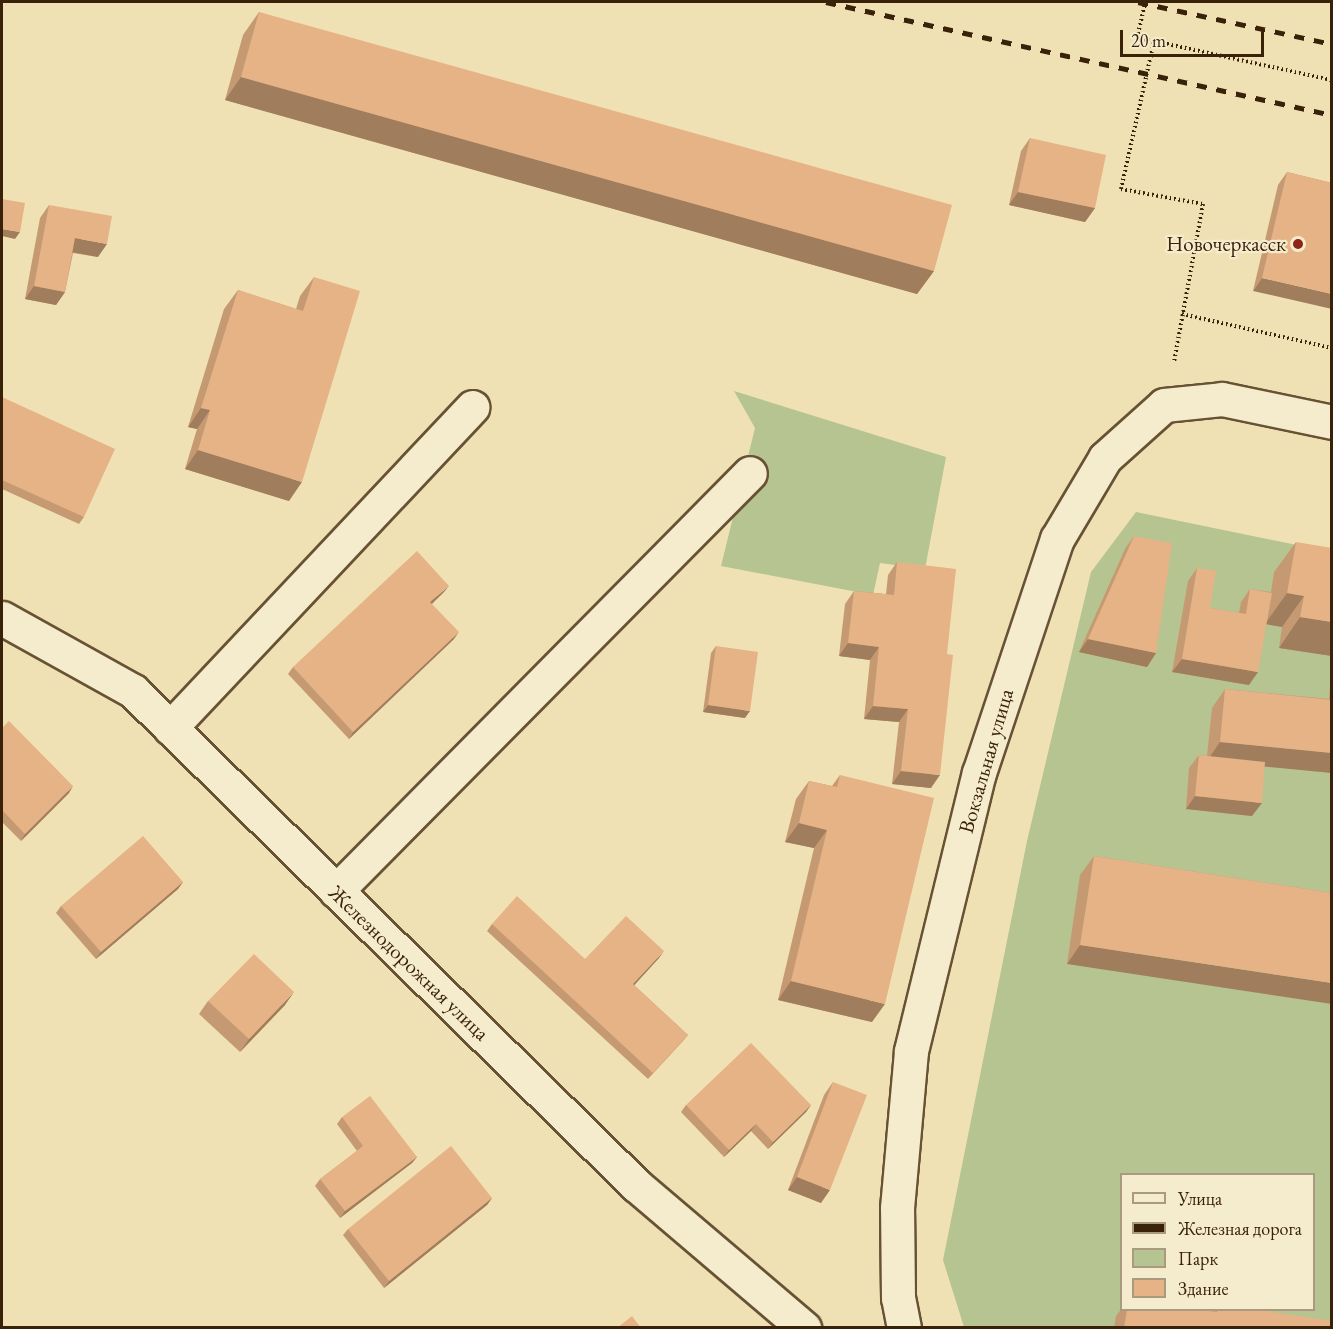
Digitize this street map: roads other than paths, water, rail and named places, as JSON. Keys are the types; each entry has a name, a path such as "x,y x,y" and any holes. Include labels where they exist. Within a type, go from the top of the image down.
{"street":[{"name":"Вокзальная улица","path":"904,1328 898,1298 897,1208 911,1051 979,773 1057,539 1105,458 1167,404 1222,399 1332,422"},
{"path":"170,728 473,407"},
{"path":"336,891 750,473"},
{"name":"Железнодорожная улица","path":"2,618 133,691 636,1185 804,1328"}],"railway":[{"path":"826,2 1332,115"},
{"path":"1138,2 1332,44"}],"place":[{"name":"Новочеркасск","path":"1298,244"}]}
